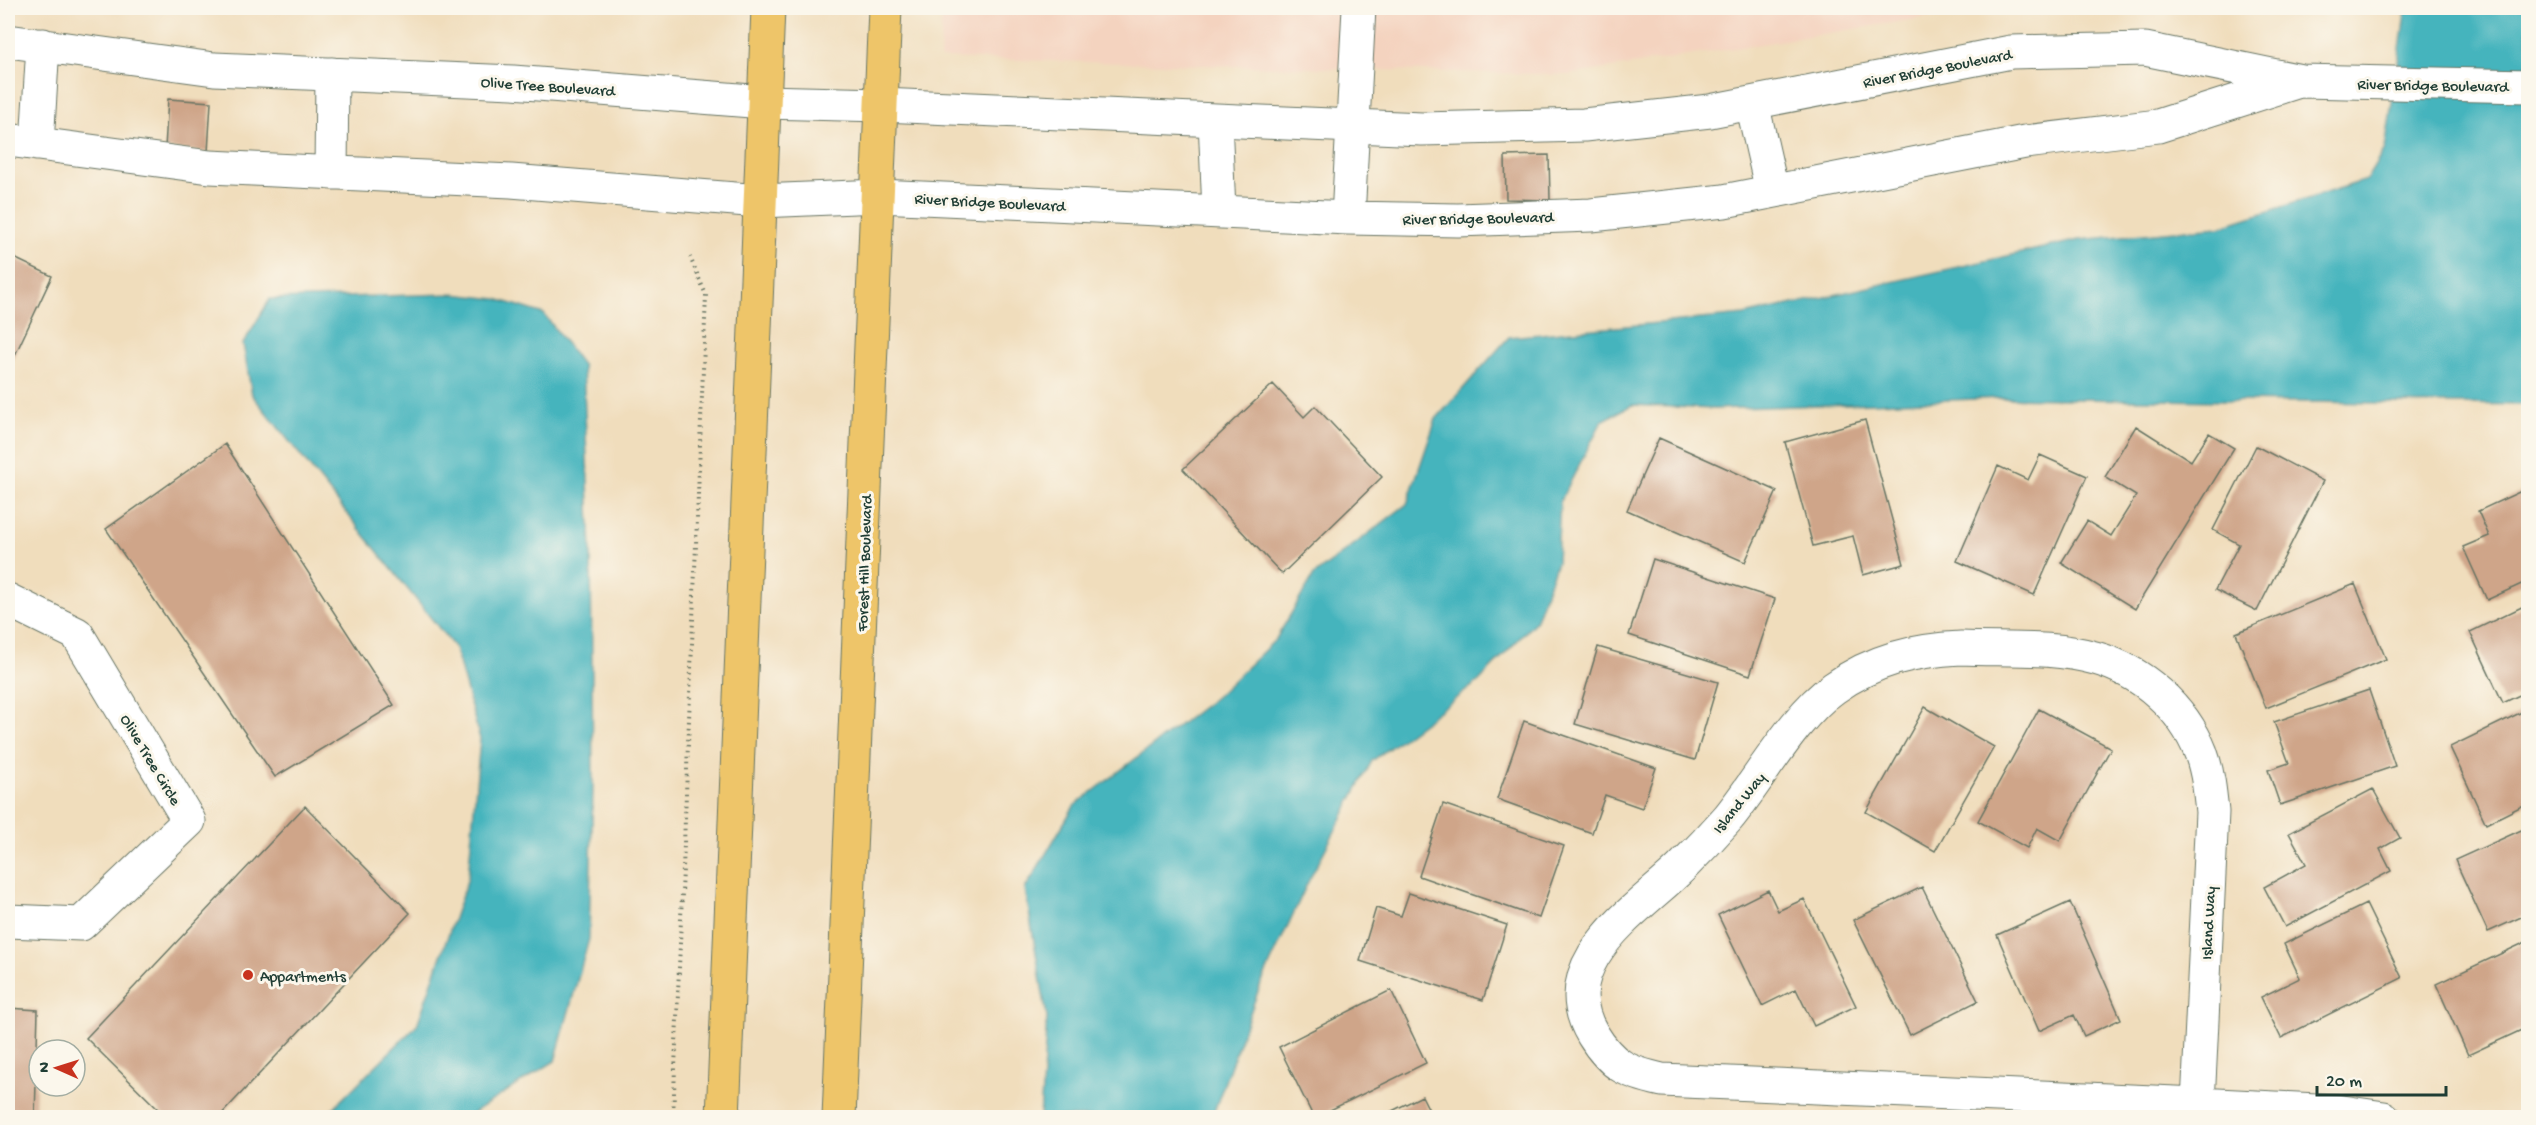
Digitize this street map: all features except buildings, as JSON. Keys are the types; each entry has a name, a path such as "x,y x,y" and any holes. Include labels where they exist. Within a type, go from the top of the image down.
{"main road":[{"path":"723,1118 768,8"},
{"name":"Forest Hill Boulevard","path":"839,1118 885,8"}],"street":[{"path":"1348,218 1359,8"},
{"name":"Olive Tree Boulevard","path":"8,41 214,69 513,82 764,102"},
{"path":"44,45 22,142 210,167 511,181 760,201"},
{"name":"River Bridge Boulevard","path":"764,102 882,105 1353,127 1456,129 1584,125 1710,111 2011,52 2145,49 2301,81 2529,86"},
{"path":"331,173 332,74"},
{"name":"River Bridge Boulevard","path":"760,201 879,195 1348,218 1458,220 1591,215 1724,201 2025,142 2158,126 2301,81"},
{"path":"1752,103 1772,191"},
{"path":"1215,120 1219,211"},
{"name":"Olive Tree Circle","path":"8,600 77,634 189,821 81,924 8,921"},
{"name":"Island Way","path":"2198,1104 2212,812 2209,782 2201,753 2187,727 2169,703 2147,683 2122,668 2094,657 2061,652 1928,649 1896,657 1864,669 1832,689 1808,712 1720,826 1682,868 1607,935 1589,961 1581,993 1587,1025 1604,1053 1630,1072 1662,1080 2336,1111 2384,1118"}],"path":[{"path":"674,1118 706,295 690,257"}],"shaded area":[{"path":"942,8 1985,8 1568,75 940,58"}],"water":[{"path":"2406,8 2528,8 2528,405 2002,398 1714,409 1632,405 1602,421 1560,502 1557,562 1535,622 1479,681 1372,761 1307,884 1260,986 1212,1117 1040,1117 1047,1017 1025,889 1074,806 1217,696 1276,639 1314,575 1407,504 1436,419 1509,337 1744,315 2079,240 2219,227 2366,180 2385,149"},
{"path":"453,294 497,299 544,314 583,366 591,550 593,789 589,939 555,1061 469,1117 324,1117 417,1025 468,878 480,739 455,648 252,395 243,344 270,299"}],"place":[{"name":"Appartments","path":"248,975"}]}
